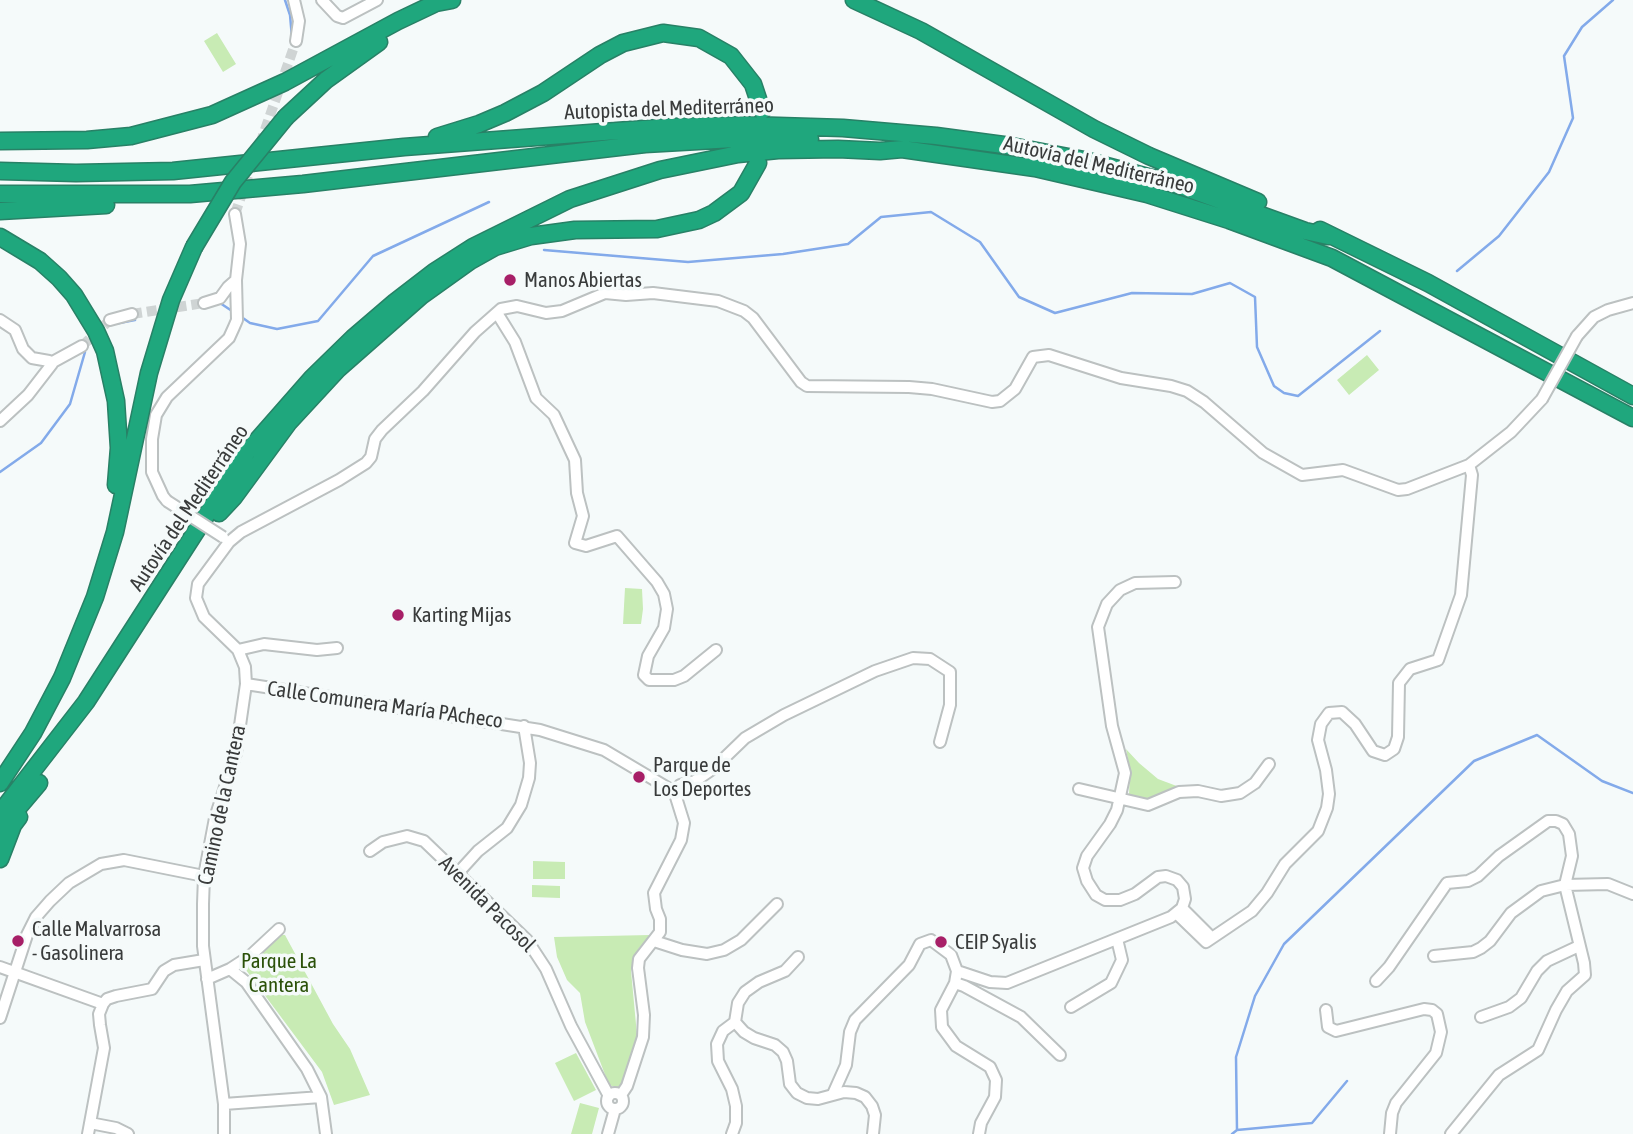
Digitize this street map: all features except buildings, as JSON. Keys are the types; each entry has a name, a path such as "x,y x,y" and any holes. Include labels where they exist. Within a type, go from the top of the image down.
{"highway":[{"name":"Autovía del Mediterráneo","path":"0,783 33,733 62,678 95,597 115,532 149,373 171,300 194,247 233,182 286,117 350,62 452,0"},
{"path":"0,141 87,140 131,136 212,115 285,82 436,3 452,0"},
{"name":"Autovía del Mediterráneo","path":"854,0 921,31 1094,129 1189,174 1308,223 1328,236 1428,283 1633,396"},
{"path":"404,147 417,140 447,135 505,113 543,93 623,43 663,33 699,38 731,56 753,84 762,111"},
{"name":"Autopista del Mediterráneo","path":"0,171 173,171 404,147 656,128 746,125 843,128 936,136 1011,146 1084,160 1178,186 1305,231 1328,236"},
{"name":"Autopista del Mediterráneo","path":"0,194 190,194 303,184 658,143 734,139 880,143 902,149"},
{"name":"Autovía del Mediterráneo","path":"0,813 86,702 247,452 312,377 353,338 434,272 507,228 570,199 660,170 738,154 778,150 902,149 1035,168 1147,194 1255,229 1332,258 1633,418"},
{"path":"219,513 234,497 289,422 338,369 421,296 471,261 495,247 531,236 575,230 657,229 699,220 721,209 741,193 758,163"},
{"path":"0,211 168,200 190,194"},
{"path":"0,237 40,261 58,278 86,313 105,351 116,401 119,437 118,477 108,554"},
{"path":"0,829 39,782 121,668 219,513 253,456 261,437"},
{"path":"0,859 13,825 32,799 39,782"}],"street":[{"path":"294,0 299,21 296,41"},
{"path":"322,0 337,16 343,18 377,0"},
{"path":"226,540 163,496 152,472 152,439 156,415 167,397 229,338 237,320 236,280 240,244 235,214"},
{"path":"204,303 220,299 236,280"},
{"path":"246,684 244,667 237,650 204,617 196,598 198,584 226,540 340,480 366,463 371,457 375,439 382,430 423,391 463,344 501,309 517,306 546,313 562,311 606,293 653,293 718,301 744,311 753,318 801,382 807,386 932,389 992,402 1000,401 1015,389 1033,357 1049,355 1121,378 1187,391 1204,402 1263,453 1302,475 1343,470 1398,490 1469,466 1511,432 1542,399 1577,337 1594,317 1633,303"},
{"path":"497,313 515,342 536,398 554,415 575,460 577,493 583,516 575,543 586,546 617,536 657,582 664,594 667,609 664,628 648,656 644,675 649,680 674,680 684,676 716,650"},
{"path":"110,320 132,314"},
{"path":"0,320 15,330 23,349 32,358 49,360 51,363"},
{"path":"51,363 82,346"},
{"path":"0,421 28,395 50,369 51,363"},
{"path":"1180,911 1209,940 1252,911 1285,864 1314,836 1323,822 1329,794 1318,740 1321,724 1329,713 1342,712 1355,724 1373,751 1385,755 1394,748 1398,737 1399,683 1410,669 1438,660 1461,595 1472,475 1469,466"},
{"path":"956,977 1007,982 1180,911 1185,899 1183,887 1177,880 1166,876 1158,877 1135,894 1119,900 1105,900 1096,895 1083,868 1087,856 1110,824 1120,798 1125,773 1112,726 1098,627 1107,604 1120,590 1135,583 1175,582"},
{"path":"237,650 264,644 317,650 337,648"},
{"path":"608,1134 615,1109 622,1106 623,1102 615,1096 627,1086 643,1037 644,1015 638,969 639,959 654,941 661,925 654,893 681,840 684,823 674,789 695,781 715,768 745,738 784,715 875,671 914,658 930,659 950,672 950,705 940,742"},
{"name":"Calle Comunera María PAcheco","path":"246,684 524,726 604,750 674,789"},
{"name":"Camino de la Cantera","path":"224,1134 224,1104 204,960 204,876 215,818 236,753 246,684"},
{"path":"458,873 478,851 507,828 521,806 530,763 524,726"},
{"path":"1079,789 1147,805 1179,792 1198,791 1222,796 1240,793 1255,783 1269,764"},
{"path":"1376,981 1389,967 1447,883 1468,881 1478,876 1499,856 1548,821 1563,824 1569,834 1572,856 1565,886 1585,975 1567,991 1538,1049 1499,1076 1451,1134"},
{"name":"Avenida Pacosol","path":"370,851 383,842 407,836 424,841 527,940 538,955 615,1096"},
{"path":"0,1018 27,935 36,917 69,883 101,864 124,860 204,876"},
{"path":"1434,956 1473,952 1481,948 1490,941 1511,913 1541,891 1565,886 1608,884 1633,894"},
{"path":"654,941 707,954 724,950 741,940 777,904"},
{"path":"207,979 250,956 279,929"},
{"path":"1071,1007 1111,983 1122,960 1117,939"},
{"path":"833,1094 846,1065 850,1032 860,1012 909,965 920,944 931,940 951,956 956,977 964,986 1021,1017 1060,1055"},
{"path":"1480,1017 1509,1007 1521,998 1537,971 1547,961 1579,946"},
{"path":"732,1134 736,1123 736,1106 732,1089 718,1061 717,1044 723,1031 735,1022 738,1003 746,992 759,982 785,971 798,957"},
{"path":"128,1134 116,1128 89,1128 104,1048 99,1014 103,1004 107,999 116,996 152,989 164,971 174,965 204,960"},
{"path":"0,967 103,1004"},
{"path":"230,969 246,982 307,1069 321,1097 326,1134"},
{"path":"956,977 942,1010 942,1027 956,1046 990,1067 996,1080 995,1097 981,1123 979,1134"},
{"path":"1326,1010 1328,1027 1336,1031 1413,1011 1432,1010 1437,1014 1441,1032 1436,1053 1396,1102 1390,1134"},
{"path":"735,1022 744,1032 775,1045 783,1052 790,1084 797,1093 818,1099 844,1092 865,1097 872,1105 876,1133"},
{"path":"224,1104 321,1097"}],"green space":[{"path":"217,33 236,64 223,72 204,41"},
{"path":"1367,355 1379,370 1349,395 1337,380"},
{"path":"625,588 642,589 641,624 623,624"},
{"path":"1126,749 1158,779 1182,788 1148,799 1129,795 1130,771"},
{"path":"533,861 565,862 565,879 533,879"},
{"path":"532,885 560,886 560,898 532,897"},
{"name":"Parque La Cantera","path":"278,935 285,935 333,1024 350,1049 370,1095 334,1105 322,1072 243,966"},
{"path":"651,935 639,948 631,971 637,1035 625,1078 618,1088 609,1085 585,1022 580,993 567,980 557,957 554,937"},
{"path":"576,1053 596,1090 574,1101 555,1063"},
{"path":"580,1103 599,1108 592,1134 571,1134"}],"waterway":[{"path":"285,0 290,15 292,38"},
{"path":"1457,271 1499,236 1549,172 1573,118 1564,56 1582,27 1613,0"},
{"path":"240,316 250,323 277,329 318,321 373,256 489,202"},
{"path":"544,250 688,262 783,254 848,244 881,217 931,212 980,242 1019,297 1055,313 1132,293 1192,294 1230,283 1255,297 1257,347 1274,386 1284,393 1298,396 1380,331"},
{"path":"220,303 232,311"},
{"path":"114,324 135,320"},
{"path":"0,472 41,443 70,404 85,352"},
{"path":"1237,1130 1236,1057 1255,996 1284,944 1474,761 1537,735 1602,781 1633,793"},
{"path":"1232,1134 1237,1130 1312,1123 1347,1081"}],"tunnel":[{"path":"260,144 296,41"},
{"path":"235,214 253,162"},
{"path":"132,314 204,303"},
{"path":"82,346 110,320"}],"place":[{"name":"Manos Abiertas","path":"510,280"},
{"name":"Karting Mijas","path":"398,615"},
{"name":"Parque de Los Deportes","path":"639,777"},
{"name":"Calle Malvarrosa - Gasolinera","path":"18,941"},
{"name":"CEIP Syalis","path":"941,942"}]}
